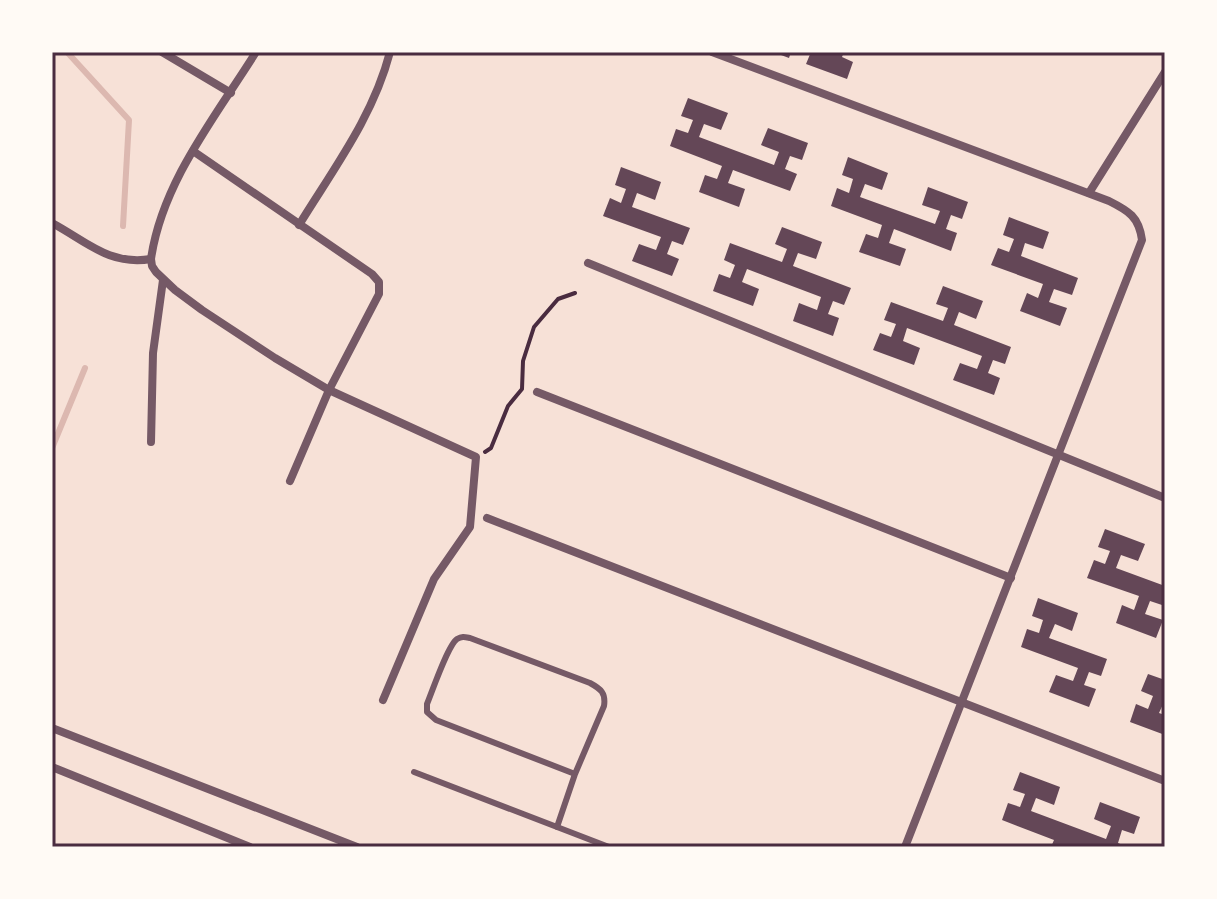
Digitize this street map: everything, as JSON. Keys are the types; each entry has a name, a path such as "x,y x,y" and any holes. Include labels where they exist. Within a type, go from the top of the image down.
{"street":[{"path":"162,52 231,93"},
{"path":"256,52 193,151 168,200 156,233 152,266 163,280 202,310 329,390 476,457 470,527 434,579 383,700"},
{"path":"299,225 368,115 390,52"},
{"path":"712,52 1089,193 1126,209 1140,227 1142,240 905,847"},
{"path":"1089,193 1165,72"},
{"path":"193,151 372,274 379,282 379,294 329,390 290,481"},
{"path":"52,223 111,256 127,261 151,259"},
{"path":"588,263 1165,498"},
{"path":"151,442 153,353 163,280"},
{"path":"537,392 1011,578"},
{"path":"487,518 1165,781"},
{"path":"52,728 330,842 357,847"},
{"path":"52,767 250,847"}],"lane":[{"path":"557,827 575,774 604,706 601,689 470,638 457,639 450,648 427,704 431,717 575,774"},
{"path":"414,772 609,847"}],"path":[{"path":"476,457 491,448 508,406 522,389 523,361 534,327 558,299 575,293"}],"building":[{"path":"773,52 791,52 789,58"},
{"path":"811,52 844,52 842,57 853,62 847,79 806,64"},
{"path":"688,98 728,113 721,130 704,124 699,137 774,165 779,152 761,145 768,128 808,143 802,160 790,156 785,169 797,174 790,191 733,170 728,183 745,189 739,207 699,192 705,175 717,179 722,166 670,146 676,129 688,133 693,120 681,116"},
{"path":"848,157 888,173 882,190 865,184 860,197 935,224 940,211 922,205 928,187 968,202 962,219 951,215 946,229 957,233 951,251 894,229 889,243 906,249 900,266 859,252 866,234 878,238 882,225 831,206 837,188 849,193 853,179 842,175"},
{"path":"621,167 661,182 655,200 637,193 632,207 690,228 683,245 672,241 667,254 679,259 672,276 632,261 639,244 656,250 661,237 603,216 610,198 621,203 626,189 615,185"},
{"path":"1009,217 1049,232 1043,249 1025,243 1021,256 1078,278 1072,295 1054,289 1049,302 1067,308 1060,326 1020,311 1027,293 1038,298 1043,284 991,265 998,248 1009,252 1014,239 1003,235"},
{"path":"782,227 822,242 816,259 798,253 793,266 851,288 844,305 833,301 828,314 839,318 833,336 793,321 799,303 817,310 821,297 747,269 742,282 759,289 753,306 713,291 719,274 730,278 735,265 724,260 730,243 782,262 787,249 775,244"},
{"path":"943,286 983,301 976,319 959,312 954,325 1011,347 1005,364 993,360 988,373 1000,378 994,395 953,380 960,363 977,369 982,356 907,328 903,341 920,348 914,365 873,350 880,333 891,337 896,324 884,320 891,302 943,321 948,308 936,304"},
{"path":"1105,529 1145,544 1138,561 1121,555 1116,568 1165,586 1165,606 1150,601 1145,614 1163,620 1156,638 1116,623 1122,605 1134,610 1139,596 1087,578 1094,560 1105,564 1110,551 1098,547"},
{"path":"1038,598 1078,613 1072,631 1055,624 1049,638 1107,659 1101,676 1089,672 1084,685 1096,689 1089,707 1049,692 1056,675 1073,681 1078,668 1021,647 1027,629 1039,633 1043,620 1032,616"},
{"path":"1148,674 1165,680 1165,700 1159,713 1165,715 1165,735 1130,722 1136,704 1148,709 1153,696 1141,691"},
{"path":"1020,772 1060,787 1054,805 1036,798 1031,811 1106,839 1111,826 1094,819 1100,802 1140,817 1134,834 1122,830 1118,843 1127,847 1074,847 1065,844 1064,847 1051,847 1054,840 1002,820 1008,803 1020,807 1025,794 1013,790"}],"waterway":[{"path":"67,52 129,120 123,226"},
{"path":"52,448 85,368"}]}
